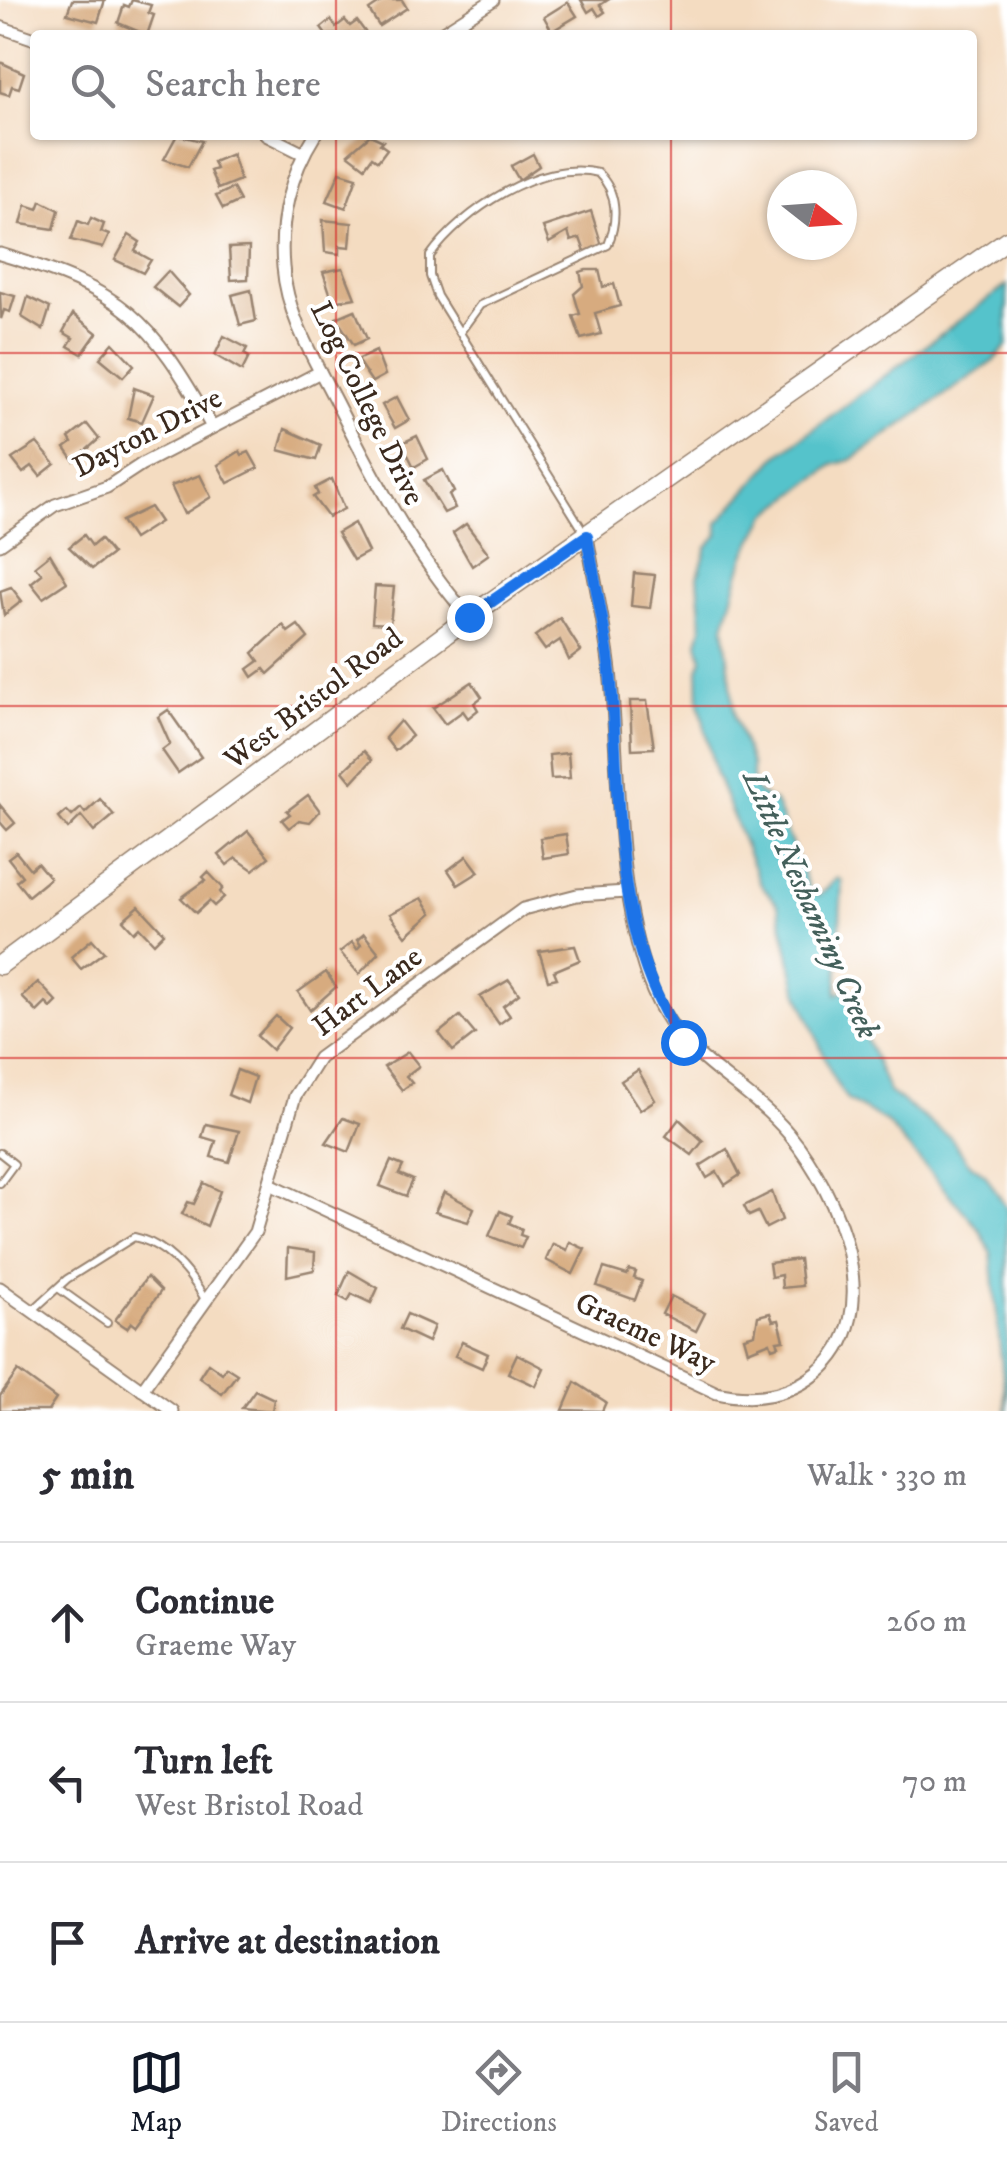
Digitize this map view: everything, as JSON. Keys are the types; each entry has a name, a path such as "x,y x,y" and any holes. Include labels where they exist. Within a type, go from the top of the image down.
{"main road":[{"name":"West Bristol Road","path":"0,965 469,617 1007,240"}],"street":[{"path":"446,30 493,0"},
{"path":"0,27 30,37"},
{"path":"276,140 304,154"},
{"name":"Log College Drive","path":"312,140 289,194 283,269 295,318 411,544 469,617"},
{"path":"0,254 71,277 122,307 161,342 212,427"},
{"name":"Dayton Drive","path":"0,544 55,505 107,487 320,372"},
{"name":"Graeme Way","path":"270,1184 718,1393 740,1398 772,1395 822,1369 844,1343 854,1299 832,1208 814,1169 787,1132 704,1064 666,1018 648,978 627,892 615,798 610,670 587,536"},
{"name":"Hart Lane","path":"142,1390 255,1232 294,1096 333,1044 523,910 577,895 627,892"},
{"path":"0,1288 172,1411"}],"lane":[{"path":"461,331 480,305 608,245 615,229 613,199 598,172 557,172 534,180 442,239 430,256 430,276 437,296 587,536"},
{"path":"0,1153 14,1164 0,1183"},
{"path":"32,1311 58,1288 134,1237 162,1249 192,1277 207,1302"},
{"path":"58,1288 108,1323"}],"water":[{"name":"Little Neshaminy Creek","path":"1007,285 1007,345 995,360 851,460 833,465 767,515 745,555 724,626 735,718 758,793 775,802 809,888 819,896 837,878 842,881 837,994 845,990 889,1092 951,1138 968,1162 985,1174 1007,1209 1006,1411 991,1253 980,1230 886,1122 847,1100 833,1078 797,989 778,905 760,883 715,772 699,702 698,670 702,659 698,642 702,628 698,577 707,547 718,535 718,523 777,456"}],"building":[{"path":"72,0 105,0 98,22 67,14"},
{"path":"132,0 151,5 148,13 154,15 149,30 135,30 118,23 124,5 129,7"},
{"path":"384,0 402,0 407,8 379,26 369,10"},
{"path":"581,0 608,0 600,5 605,12 599,16 594,8 588,12"},
{"path":"568,2 577,16 554,30 544,17"},
{"path":"331,20 336,27 345,20 350,26 357,21 364,30 322,30"},
{"path":"0,62 24,73 19,88 12,86 9,95 0,92"},
{"path":"174,140 202,141 188,167 164,159"},
{"path":"364,140 381,140 387,149 378,161 372,157 365,167 348,154"},
{"path":"232,154 240,180 218,189 210,171 216,169 213,162"},
{"path":"533,154 539,166 519,180 511,166"},
{"path":"340,172 357,177 346,208 327,201"},
{"path":"233,188 240,201 223,209 216,196"},
{"path":"41,201 59,210 54,229 21,224 26,205 38,209"},
{"path":"591,211 602,246 585,252 580,238 571,241 568,232 549,243 543,227"},
{"path":"91,218 104,224 101,232 109,235 103,248 71,240 78,221 88,225"},
{"path":"323,220 352,223 350,247 340,246 340,254 325,252"},
{"path":"129,235 140,242 135,251 151,260 143,273 115,260"},
{"path":"249,247 248,279 231,280 229,248"},
{"path":"343,268 355,298 333,302 323,272"},
{"path":"599,270 603,287 614,284 620,306 595,313 601,334 581,339 573,316 580,314 574,294 583,286 580,272"},
{"path":"168,271 189,295 178,307 153,287"},
{"path":"251,290 256,321 240,325 232,295"},
{"path":"0,292 15,296 10,312 4,310 1,319"},
{"path":"28,297 50,308 43,330 22,317"},
{"path":"355,310 367,339 354,345 336,318"},
{"path":"73,314 97,333 82,354 68,346 73,338 63,332"},
{"path":"224,336 247,348 244,354 249,357 242,371 215,355"},
{"path":"113,343 134,365 123,377 100,358"},
{"path":"376,351 385,375 372,382 357,360"},
{"path":"134,388 154,395 142,422 128,418"},
{"path":"397,397 409,420 395,428 382,405"},
{"path":"87,424 99,439 74,461 65,448 72,443 69,438"},
{"path":"285,429 321,445 316,460 279,450"},
{"path":"417,436 428,459 414,467 402,443"},
{"path":"37,443 55,464 40,476 32,466 23,473 12,459"},
{"path":"240,451 242,455 249,452 258,468 228,483 218,465"},
{"path":"443,470 454,492 449,495 455,508 444,513 424,480"},
{"path":"200,475 211,497 184,514 171,486"},
{"path":"332,479 344,509 328,517 313,497 318,494 315,488"},
{"path":"150,507 160,522 133,539 121,521"},
{"path":"354,523 368,552 353,560 337,533"},
{"path":"466,524 489,554 472,566 453,533"},
{"path":"84,535 92,546 100,539 112,554 92,569 69,547"},
{"path":"50,554 67,582 43,598 31,583 42,574 35,566"},
{"path":"634,573 655,575 650,608 631,606"},
{"path":"375,586 394,587 390,624 372,623"},
{"path":"11,587 22,601 4,615 0,591"},
{"path":"560,618 581,651 569,660 560,640 545,650 535,636"},
{"path":"283,625 288,632 298,625 308,638 268,674 264,669 253,677 248,669 259,661 253,653"},
{"path":"472,682 482,697 474,703 478,710 468,718 463,711 445,724 433,708"},
{"path":"630,701 647,701 654,748 632,749"},
{"path":"168,710 201,757 178,773 162,750 170,744 158,717"},
{"path":"400,721 412,736 395,751 385,738"},
{"path":"364,751 372,760 352,782 343,771"},
{"path":"568,753 570,778 551,779 549,755"},
{"path":"308,795 320,811 310,822 299,820 289,828 282,820 290,814 287,811"},
{"path":"100,799 114,815 94,832 81,816 68,829 59,818 67,811 72,816 81,808 85,813"},
{"path":"0,805 15,823 7,830 0,822"},
{"path":"248,831 269,857 253,870 236,858 227,865 219,855"},
{"path":"566,834 569,854 543,858 540,838"},
{"path":"16,852 30,869 37,863 50,878 28,896 16,881 22,876 8,858"},
{"path":"467,856 479,872 458,885 448,870"},
{"path":"208,872 223,888 220,892 224,897 214,906 209,901 196,913 181,898 206,880 203,877"},
{"path":"422,898 432,913 406,936 390,914"},
{"path":"139,906 164,933 154,943 139,927 134,932 123,920"},
{"path":"364,934 379,953 359,974 340,952 352,942 357,949 361,945 357,940"},
{"path":"92,939 104,952 81,969 71,957"},
{"path":"575,946 580,960 554,971 557,978 548,980 539,951"},
{"path":"326,972 336,987 310,1010 298,992"},
{"path":"509,980 519,994 503,1006 510,1016 499,1024 480,997"},
{"path":"38,982 57,1002 51,1008 46,1003 37,1012 22,997"},
{"path":"276,1016 289,1028 272,1050 257,1036"},
{"path":"460,1016 475,1034 453,1051 439,1033"},
{"path":"408,1052 419,1066 406,1076 412,1083 402,1090 384,1067"},
{"path":"237,1070 255,1077 247,1103 228,1095"},
{"path":"638,1070 655,1100 640,1110 621,1081"},
{"path":"343,1118 360,1124 349,1152 326,1143"},
{"path":"679,1119 703,1141 692,1155 666,1136"},
{"path":"206,1124 239,1131 229,1162 211,1157 216,1141 202,1137"},
{"path":"727,1149 740,1175 725,1185 717,1172 707,1178 700,1166"},
{"path":"391,1161 403,1166 399,1174 413,1180 406,1196 380,1186"},
{"path":"204,1183 220,1191 207,1226 182,1214 188,1202 194,1204"},
{"path":"444,1192 474,1208 468,1222 435,1212"},
{"path":"772,1192 782,1220 766,1228 758,1212 749,1216 744,1206"},
{"path":"500,1211 512,1216 509,1223 522,1229 520,1235 526,1237 521,1248 489,1236"},
{"path":"570,1242 585,1249 573,1274 546,1260 553,1244 567,1250"},
{"path":"288,1248 315,1252 314,1270 287,1276"},
{"path":"799,1259 802,1286 782,1288 781,1275 771,1277 769,1263"},
{"path":"604,1268 627,1275 629,1270 636,1272 634,1278 642,1281 635,1300 597,1286"},
{"path":"349,1271 378,1288 371,1303 352,1294 348,1301 338,1296"},
{"path":"147,1277 161,1291 136,1326 131,1322 127,1328 115,1320"},
{"path":"671,1296 705,1313 696,1331 662,1314"},
{"path":"770,1313 773,1321 779,1320 784,1340 777,1341 779,1346 772,1348 770,1342 748,1351 744,1337 755,1334 758,1316"},
{"path":"407,1314 434,1326 428,1342 400,1329"},
{"path":"462,1342 488,1354 482,1368 455,1356"},
{"path":"517,1354 544,1368 536,1386 508,1373"},
{"path":"208,1363 222,1373 226,1367 237,1374 222,1394 199,1377"},
{"path":"18,1371 56,1399 48,1411 0,1411 0,1396"},
{"path":"575,1382 606,1402 602,1411 563,1410"},
{"path":"255,1390 274,1399 272,1411 242,1408"}],"route":[{"path":"469,617 587,536 610,670 615,798 627,892 648,978 666,1018 683,1042"}]}
